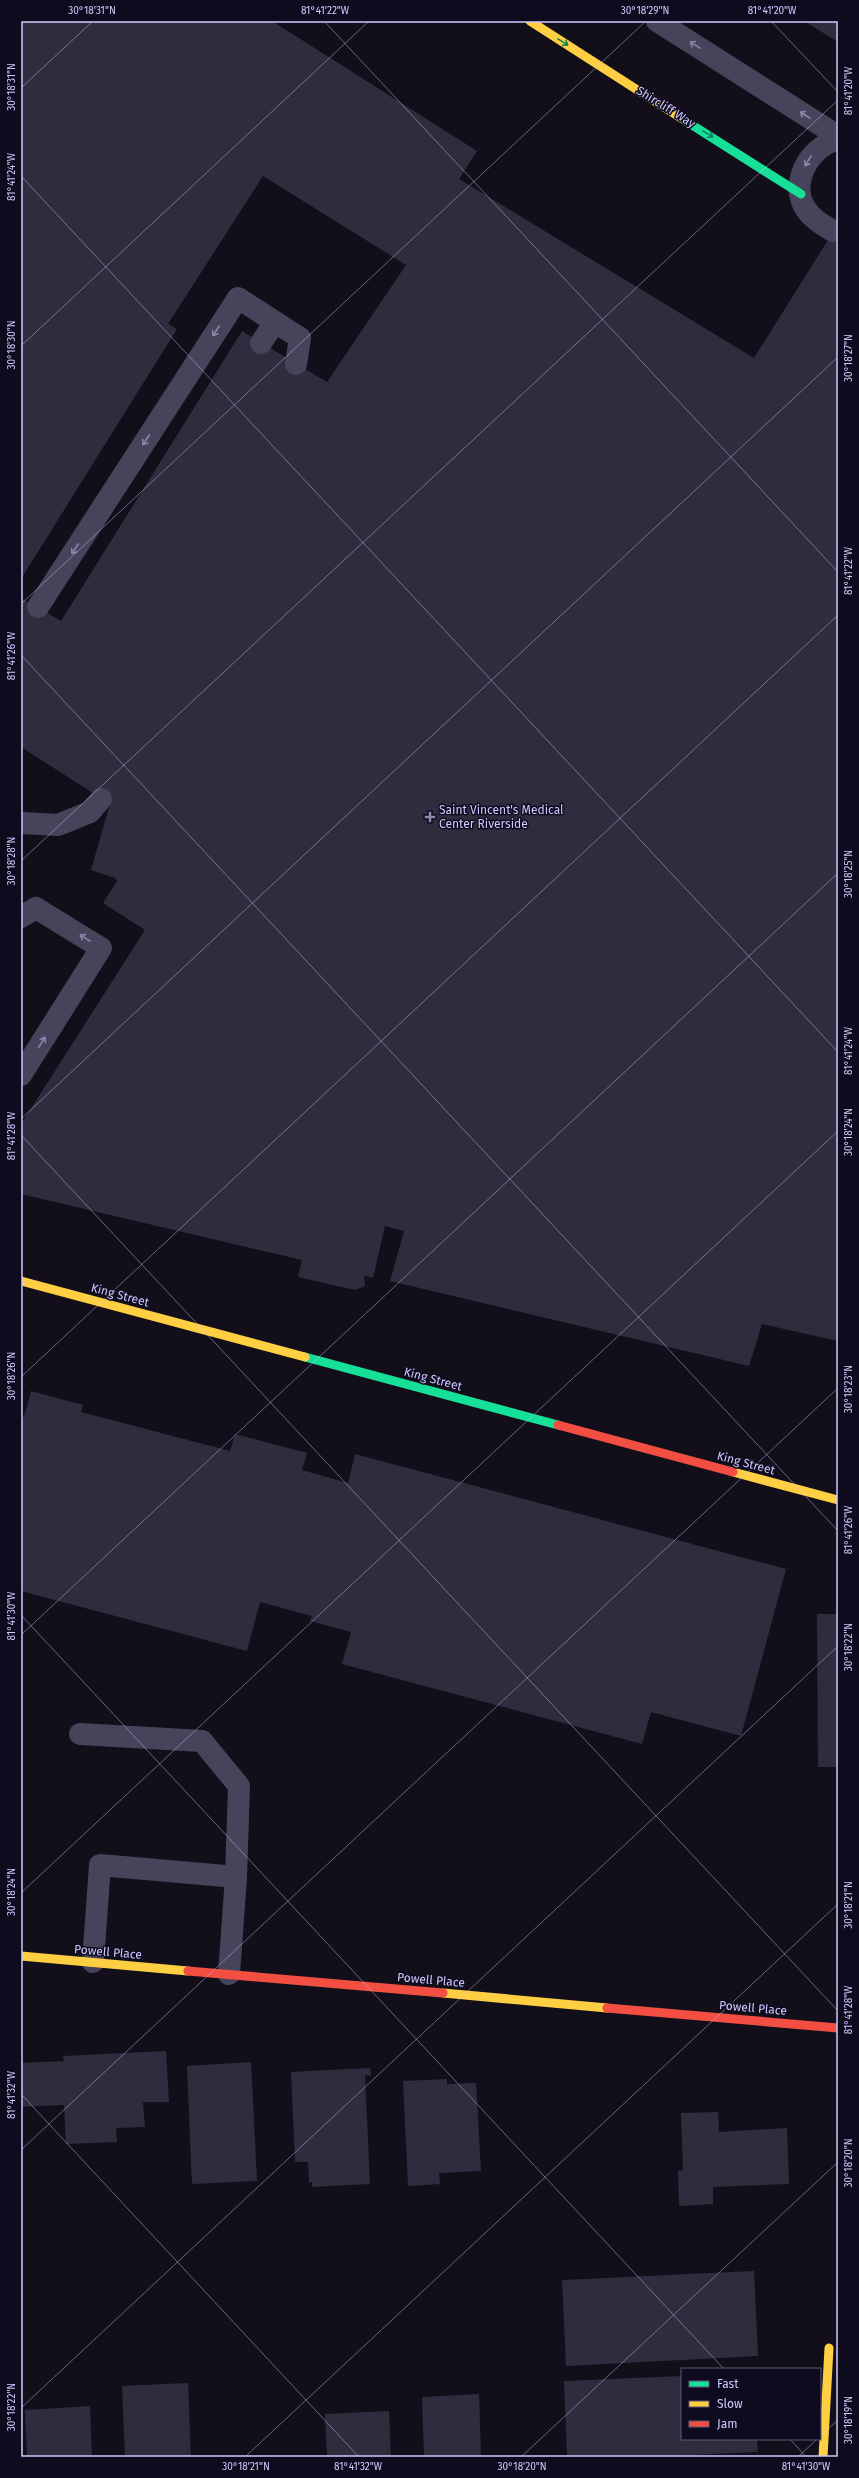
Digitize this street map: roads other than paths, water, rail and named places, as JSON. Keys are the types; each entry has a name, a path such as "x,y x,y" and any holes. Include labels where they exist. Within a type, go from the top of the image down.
{"street":[{"name":"Shircliff Way","path":"530,21 801,194"},
{"path":"657,21 838,136"},
{"path":"833,231 814,219 806,207 801,194 801,179 805,164 814,151 827,142 838,139"},
{"path":"38,607 238,298 300,338 296,364"},
{"path":"262,343 274,322"},
{"path":"22,823 58,825 90,812 101,799"},
{"path":"21,918 36,908 101,948 21,1074"},
{"name":"King Street","path":"21,1281 838,1500"},
{"path":"80,1734 202,1741 239,1786 236,1877 229,1974"},
{"path":"93,1962 100,1865 236,1877"},
{"name":"Powell Place","path":"21,1956 838,2028"},
{"path":"823,2457 829,2348"}],"place":[{"name":"Saint Vincent's Medical Center Riverside","path":"430,817"}]}
